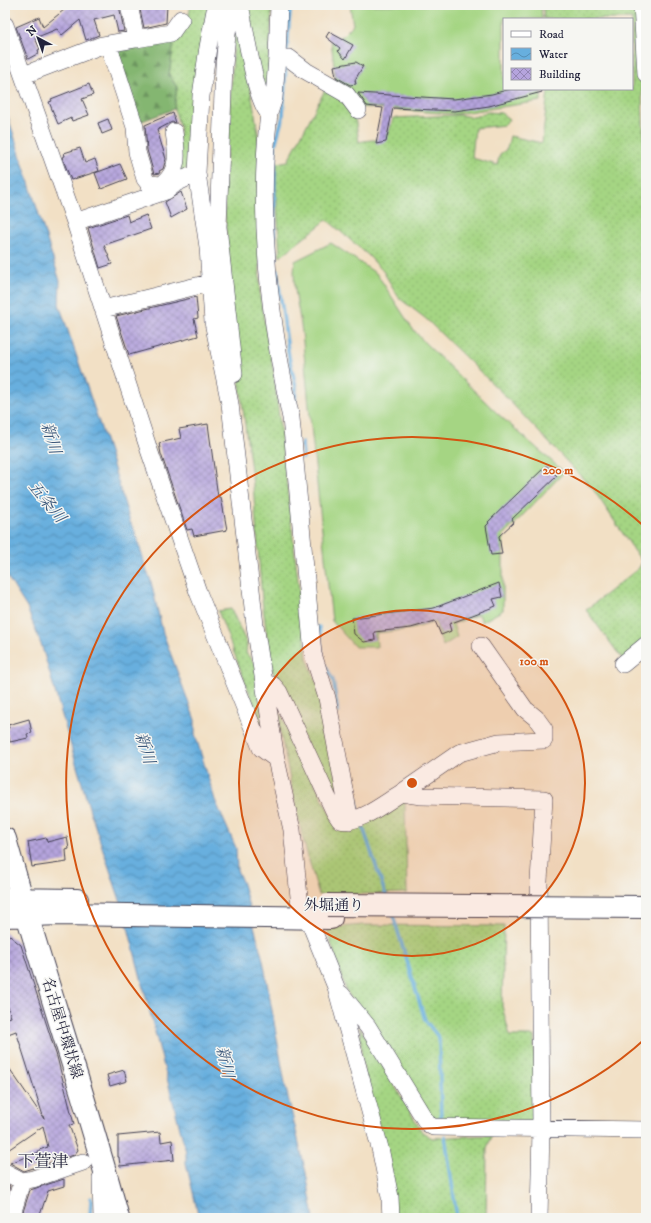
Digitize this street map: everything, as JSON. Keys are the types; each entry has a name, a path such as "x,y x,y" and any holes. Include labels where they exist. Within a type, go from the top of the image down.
{"main road":[{"name":"名古屋中環状線","path":"5,839 18,904 92,1158 118,1218"},
{"name":"外堀通り","path":"5,916 18,904 60,907 304,912 646,907"},
{"name":"外堀通り","path":"330,911 646,920"}],"street":[{"path":"129,5 136,39"},
{"path":"216,5 201,96 197,173 208,247 209,283 213,322 231,411 255,625 276,759 292,830 304,912 336,987 380,1148 390,1198 390,1218"},
{"path":"230,5 224,65 218,227 231,356 239,404 231,411"},
{"path":"240,5 259,94 264,109 269,113"},
{"path":"279,5 274,98 269,113 267,135 265,203 268,293 291,418 314,654 327,698 350,821"},
{"path":"642,5 646,74"},
{"path":"24,75 108,44 171,33 181,19"},
{"path":"5,25 75,222 198,592 261,748 276,759"},
{"path":"108,44 135,127 137,152 145,179 149,184 154,186 168,185"},
{"path":"277,57 289,58 306,71 346,94 358,110"},
{"path":"168,185 178,156 174,132"},
{"path":"75,222 140,201 168,185 197,173"},
{"path":"103,309 209,283"},
{"path":"623,664 646,645"},
{"path":"264,685 273,685 279,692 337,816 340,820 350,821 364,816 401,793 459,752 499,742 544,740 544,730 536,718 525,709 481,646"},
{"path":"401,793 421,796 544,799 539,881 541,1129 540,1218"},
{"path":"336,987 368,1027 427,1123 432,1127 646,1130"},
{"path":"5,1172 22,1181 33,1179 92,1158 102,1218"},
{"path":"11,1218 22,1181"}],"green space":[{"path":"191,5 210,5 193,162 174,180 180,127 174,109 177,87 169,75 175,34 189,14"},
{"path":"244,5 272,5 268,93 265,95"},
{"path":"350,5 541,5 542,18 503,18 503,90 541,90 541,101 455,114 360,107 336,83 331,40 342,36 353,25"},
{"path":"543,5 638,5 646,188 646,641 624,661 586,610 639,568 642,562 593,489 502,393 425,318 399,298 383,271 368,255 326,219 280,257 276,186 277,163 288,161 326,88 354,111 359,142 378,140 385,137 391,127 393,118 458,115 474,117 488,112 501,113 509,119 505,125 475,128 472,158 497,165 500,154 507,149 510,136 542,143 547,90 633,90 633,18 544,18"},
{"path":"236,7 258,132 260,297 274,374 307,658 319,689 342,806 336,807 271,667 262,599 253,485 233,333 224,198"},
{"path":"165,37 174,42 169,75 177,87 174,109 137,123 115,46"},
{"path":"331,243 377,274 412,328 425,343 498,414 564,472 503,536 503,610 482,622 479,614 453,624 457,637 443,646 435,622 412,629 376,633 377,647 355,647 332,621 302,332 294,281 295,261"},
{"path":"231,609 247,644 246,653 256,665 267,742 218,611"},
{"path":"273,698 335,824 398,800 405,801 407,893 319,895 302,836"},
{"path":"363,925 504,926 502,1006 510,1036 534,1036 536,1122 432,1121 346,990 327,930 330,928"},
{"path":"360,1027 422,1132 432,1138 492,1135 487,1148 486,1218 395,1218 362,1061"}],"water":[{"path":"5,107 60,281 59,304 109,452 130,522 136,535 144,564 150,578 163,633 195,720 195,734 215,800 236,848 237,870 243,884 263,960 286,1089 306,1173 314,1218 199,1218 186,1163 186,1152 124,912 90,811 42,647 27,608 5,573"}],"building":[{"path":"70,5 119,5 124,31 118,32 114,15 94,20 99,35 86,40 80,20 62,35 57,29 35,38 40,49 38,50 39,53 28,59 16,27 39,17 43,27"},
{"path":"139,5 167,5 166,23 144,28"},
{"path":"329,32 353,45 345,59 338,51 340,48 326,37"},
{"path":"356,62 363,66 355,80 356,84 350,85 336,77 334,66"},
{"path":"89,84 93,95 82,99 89,115 72,121 71,118 58,124 49,102 52,101 51,99"},
{"path":"506,90 541,90 542,92 489,106 455,111 393,108 386,142 376,144 383,108 367,106 358,93 454,99 492,94"},
{"path":"173,113 176,123 172,122 157,130 166,159 163,169 159,171 160,173 154,174 147,150 145,125"},
{"path":"108,119 112,130 102,134 98,123"},
{"path":"80,148 85,163 95,159 99,171 71,180 62,157 65,156 64,153"},
{"path":"120,164 127,179 101,189 95,173"},
{"path":"181,192 187,209 171,218 165,202"},
{"path":"127,215 129,222 146,215 151,229 104,245 112,264 100,268 88,228"},
{"path":"196,297 198,318 194,319 198,336 129,355 116,316"},
{"path":"208,424 218,497 221,497 227,530 194,536 192,529 187,530 161,454 159,443 181,438 179,429"},
{"path":"546,466 557,476 512,519 514,522 499,536 502,554 491,555 486,526 489,523 488,522"},
{"path":"499,583 502,597 493,599 496,606 449,624 451,631 441,635 435,621 411,628 374,632 375,640 364,642 354,634 352,618 434,608"},
{"path":"29,719 32,733 27,734 28,738 10,742 6,729 9,728 8,725"},
{"path":"67,837 69,849 66,850 67,862 32,867 28,842 46,838 47,842"},
{"path":"5,932 21,945 57,1057 74,1124 69,1125 78,1150 74,1155 24,1171 10,1163 48,1147 43,1126 5,1152 5,1062 44,1119 16,1031 8,1034 5,1026 5,1019 11,1017 5,998"},
{"path":"124,1070 127,1081 110,1086 107,1075"},
{"path":"160,1132 161,1142 172,1140 174,1160 120,1166 118,1157 118,1136"},
{"path":"64,1179 64,1186 48,1191 39,1218 21,1218 30,1190"},
{"path":"5,1183 10,1186 5,1203"}],"waterway":[{"path":"287,51 290,11 288,5"},
{"path":"276,259 274,247 275,145 283,116 286,65"},
{"path":"277,271 289,357 296,387 295,401"},
{"path":"302,442 303,458"},
{"path":"319,627 323,661 333,680 338,712"},
{"path":"348,763 359,813"},
{"path":"362,824 387,899"},
{"path":"392,912 425,1020 439,1038 441,1117"},
{"path":"445,1136 457,1218"},
{"path":"90,1218 91,1198"}],"district":[{"name":"下萱津","path":"43,1162"}],"water label":[{"name":"新川","path":"51,438"},
{"name":"五条川","path":"47,502"},
{"name":"新川","path":"145,748"},
{"name":"新川","path":"225,1062"}]}
